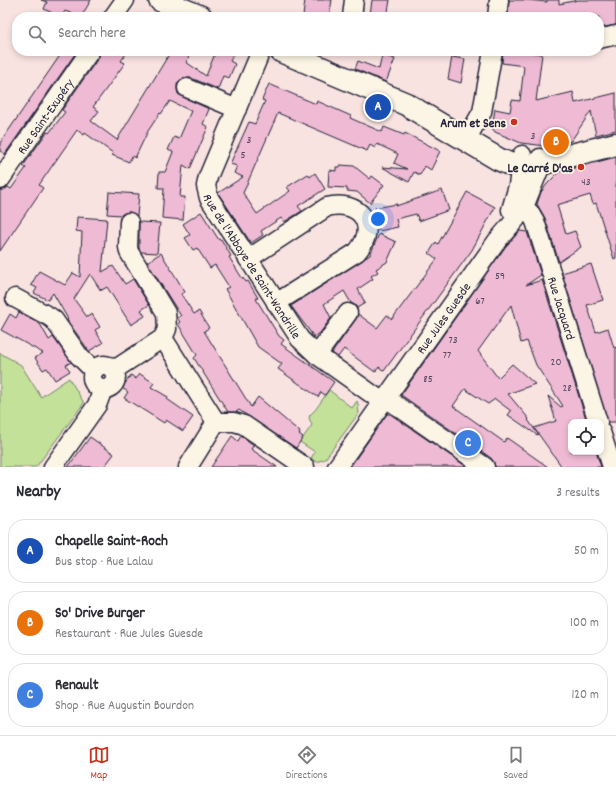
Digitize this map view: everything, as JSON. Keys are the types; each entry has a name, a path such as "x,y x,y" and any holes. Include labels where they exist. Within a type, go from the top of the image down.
{"main road":[{"path":"160,0 189,12"},
{"path":"292,56 406,104 429,112 468,136 537,160 616,144"}],"street":[{"path":"117,12 125,0"},
{"path":"353,12 354,0"},
{"path":"498,12 499,0"},
{"path":"604,38 616,35"},
{"name":"Rue Saint-Exupéry","path":"0,180 87,56"},
{"name":"Rue de l'Abbaye de Saint-Wandrille","path":"259,56 208,177 206,186 211,202 300,339 317,355 485,467"},
{"path":"468,136 482,112 492,56"},
{"path":"187,88 237,110"},
{"name":"Rue Jules Guesde","path":"337,467 497,241 518,204 518,186 537,160"},
{"name":"Rue Jacquard","path":"518,204 530,213 535,221 597,419"},
{"path":"248,258 327,207 336,205 348,206 362,215 366,226 366,237 364,243 357,252 276,303"},
{"path":"114,370 163,338 166,329 166,313 129,252 129,222"},
{"path":"14,298 50,316 79,356 94,370"},
{"path":"317,355 348,313"},
{"path":"163,338 216,422"},
{"path":"103,364 114,370 116,376 114,383 110,387 103,389 92,381 92,374 98,366 103,364"},
{"path":"53,467 97,405 103,389"},
{"path":"188,467 216,422"},
{"path":"216,422 234,422 244,425 305,467"},
{"path":"604,442 612,467"}],"green space":[{"path":"0,353 21,365 41,397 69,378 84,403 36,467 0,467"},
{"path":"329,390 352,408 357,401 359,413 325,459 316,462 311,458 315,452 300,442 312,425 309,418 310,415"}],"building":[{"path":"41,0 91,0 84,12 50,12 44,9 47,2"},
{"path":"305,0 332,0 330,12 304,12"},
{"path":"372,0 390,0 388,12 370,12"},
{"path":"509,0 547,2 547,0 559,0 559,4 578,0 616,0 616,25 604,27 604,12 508,12"},
{"path":"60,56 74,56 5,154 0,151 0,143"},
{"path":"124,56 121,61 125,63 93,107 99,111 91,121 117,140 168,56 187,56 189,57 186,62 206,76 214,56 232,56 230,61 235,64 229,78 223,76 218,89 191,78 180,80 177,84 178,94 209,109 203,124 208,127 190,169 183,165 180,197 185,197 183,220 162,218 164,188 158,188 159,172 165,172 173,152 168,150 174,137 179,139 191,111 170,101 148,131 135,158 132,156 129,162 112,155 113,153 85,133 84,135 77,130 39,185 43,188 0,251 0,190 4,190 8,187 11,189 26,168 23,166 47,132 49,133 65,112 62,110 99,57"},
{"path":"382,56 395,59 386,82 355,69 358,61 379,69"},
{"path":"503,56 542,56 536,101 573,92 575,103 616,93 616,130 596,135 591,111 571,141 546,146 521,143 495,132 492,128 495,109 510,112 512,100 520,101 524,66 502,63"},
{"path":"452,57 465,59 461,83 448,79"},
{"path":"269,84 316,104 317,101 382,132 384,127 404,135 405,133 440,151 431,170 425,166 420,175 414,172 409,182 382,167 407,169 394,163 398,154 377,144 375,148 370,145 367,151 278,113 243,193 257,214 290,191 287,187 308,174 310,177 315,173 325,189 298,206 302,211 284,222 281,218 261,231 263,235 251,243 218,193 243,177 234,173 237,166 230,164 249,122 255,124 265,101 262,100"},
{"path":"616,157 616,258 614,259 596,203 593,204 590,195 557,205 566,234 575,231 581,247 559,262 545,218 537,204 541,192 559,172"},
{"path":"340,165 354,166 370,179 372,176 384,185 370,203 357,192 347,191 347,188 328,187 329,170 336,171 336,167 340,167"},
{"path":"442,190 449,210 419,221 416,214 396,219 398,227 379,231 375,208 397,204 396,206"},
{"path":"109,192 139,194 137,216 130,212 121,215 107,214"},
{"path":"467,192 495,207 472,250 384,371 379,367 375,372 344,349 338,357 332,353 358,314 377,328 387,315 392,319 437,259 429,253 436,242 438,244"},
{"path":"201,212 219,240 221,239 231,256 229,257 242,278 246,282 248,281 258,298 256,299 279,336 284,340 281,344 334,382 325,395 321,392 318,397 278,369 282,364 258,347 225,289 229,287 215,265 210,268 197,248 193,250 185,238 190,235 183,224"},
{"path":"77,217 107,219 102,272 113,266 125,284 133,279 149,305 141,310 145,316 131,325 107,287 102,290 101,289 101,291 90,274 74,299 87,317 92,314 100,327 95,330 103,343 89,351 67,320 68,319 53,293 48,300 34,293 37,288 31,285 39,271 65,285 73,273 80,277 82,232 76,231"},
{"path":"139,222 160,223 157,253 141,252 139,248"},
{"path":"520,231 527,232 541,275 526,285 542,280 586,419 568,419 568,455 597,455 601,467 562,467 534,428 556,421 548,396 561,407 563,406 536,365 527,341 521,343 511,305 478,351 498,378 512,364 535,384 508,394 529,419 528,420 538,434 537,435 508,415 511,411 495,399 488,404 465,389 453,406 504,442 507,438 548,467 495,467 491,458 401,395 505,247"},
{"path":"379,234 396,242 387,262 376,269 378,272 371,276 373,279 358,289 365,303 357,308 351,303 344,291 324,304 331,318 320,333 314,337 291,306 370,255"},
{"path":"161,253 185,292 181,294 194,314 199,311 209,328 204,331 251,407 258,397 300,432 299,434 303,437 296,448 239,410 236,412 228,412 194,358 197,355 178,324 180,322 177,318 181,316 147,262"},
{"path":"591,264 603,300 587,305 596,332 608,328 614,348 616,347 616,422 608,422 562,273"},
{"path":"19,312 40,324 49,340 53,337 71,362 66,365 70,371 55,380 47,368 43,370 35,358 43,353 1,330 10,314 16,318"},
{"path":"140,374 154,383 151,387 168,397 167,399 193,417 183,431 166,420 164,423 124,398 128,392 122,388 131,375 136,379"},
{"path":"387,414 390,414 467,467 350,467"},
{"path":"232,436 238,441 241,436 254,445 251,449 277,467 211,467"},
{"path":"90,437 114,454 104,467 68,467"}],"place":[{"name":"Chapelle Saint-Roch","path":"378,107"},
{"name":"Arum et Sens","path":"514,122"},
{"name":"So' Drive Burger","path":"556,142"},
{"name":"Le Carré D'as","path":"581,167"},
{"name":"Renault","path":"468,443"}]}
